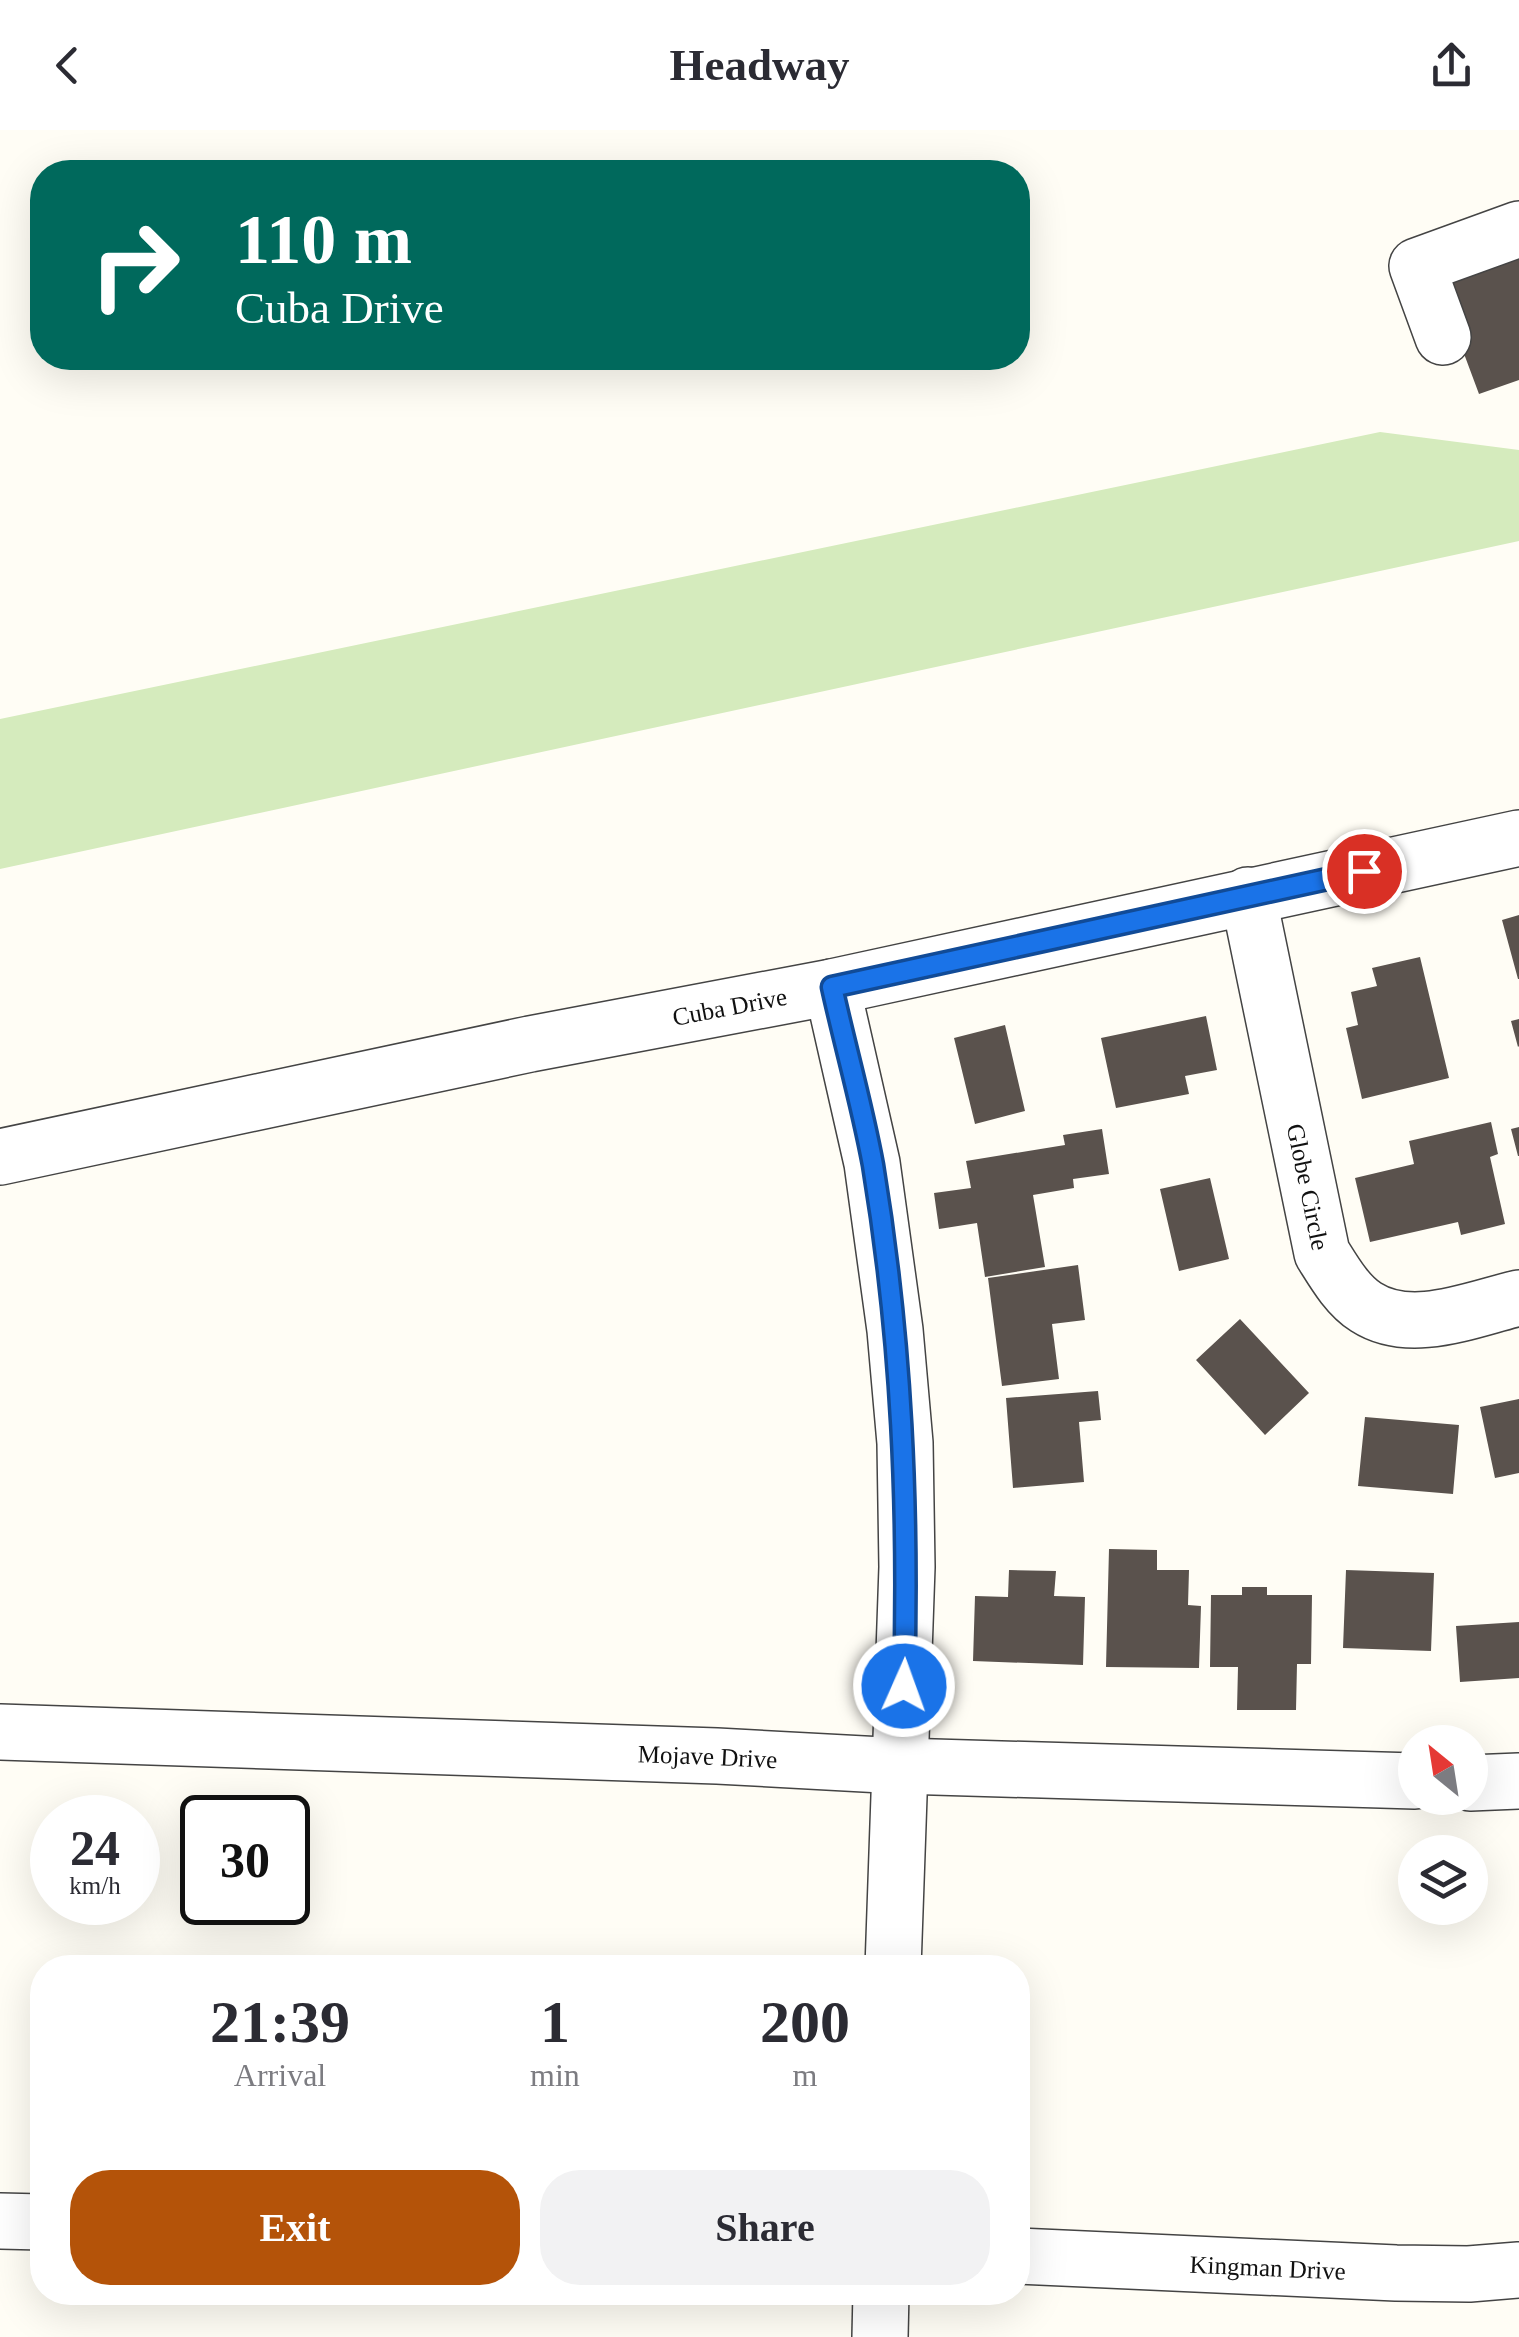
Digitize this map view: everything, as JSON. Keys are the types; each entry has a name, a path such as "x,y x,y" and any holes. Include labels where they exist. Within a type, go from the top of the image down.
{"street":[{"path":"1443,338 1418,266 1519,229"},
{"name":"Cuba Drive","path":"0,1158 530,1044 832,987 1519,838"},
{"name":"Globe Circle","path":"1248,895 1322,1253 1342,1285 1366,1307 1396,1319 1426,1320 1519,1298"},
{"path":"832,987 872,1162 895,1330 905,1442 894,1955"},
{"name":"Mojave Drive","path":"0,1732 1398,1781"},
{"path":"1488,1782 1519,1781"},
{"path":"0,2221 30,2222"},
{"name":"Kingman Drive","path":"1030,2257 1396,2273 1519,2270"},
{"path":"880,2337 881,2305"}],"green space":[{"path":"1380,432 1519,450 1519,541 0,869 0,719"}],"building":[{"path":"1519,255 1519,380 1479,394 1435,276"},
{"path":"1519,915 1519,979 1518,979 1502,920"},
{"path":"1420,957 1449,1078 1362,1099 1346,1028 1358,1025 1351,992 1377,986 1372,968"},
{"path":"1206,1016 1217,1070 1185,1076 1189,1094 1116,1108 1101,1038"},
{"path":"1519,1019 1519,1046 1518,1047 1511,1021"},
{"path":"1005,1025 1025,1111 975,1124 954,1038"},
{"path":"1491,1122 1498,1154 1490,1157 1505,1224 1461,1235 1458,1222 1370,1242 1355,1178 1414,1164 1409,1141"},
{"path":"1519,1127 1519,1156 1518,1156 1511,1129"},
{"path":"1102,1129 1109,1174 1073,1179 1074,1188 1033,1195 1045,1267 985,1277 977,1223 939,1229 934,1193 971,1188 966,1161 1065,1145 1063,1135"},
{"path":"1210,1178 1229,1259 1179,1271 1160,1189"},
{"path":"1078,1265 1085,1320 1052,1324 1059,1379 1002,1386 988,1278"},
{"path":"1240,1319 1309,1393 1265,1435 1196,1360"},
{"path":"1098,1391 1101,1420 1079,1422 1084,1482 1013,1488 1006,1398"},
{"path":"1519,1399 1519,1473 1495,1478 1480,1407"},
{"path":"1365,1417 1459,1425 1453,1494 1358,1486"},
{"path":"1109,1549 1157,1550 1157,1570 1189,1570 1188,1605 1201,1606 1199,1668 1106,1667"},
{"path":"1009,1570 1056,1571 1054,1596 1085,1597 1083,1665 973,1661 975,1596 1008,1597"},
{"path":"1346,1570 1434,1573 1431,1651 1343,1648"},
{"path":"1242,1587 1267,1587 1267,1595 1312,1595 1311,1664 1297,1664 1296,1710 1237,1710 1238,1667 1210,1667 1211,1595 1242,1595"},
{"path":"1519,1622 1519,1678 1460,1682 1456,1626"}],"route":[{"path":"904,1686 905,1442 895,1330 872,1162 832,987 1364,871"}]}
